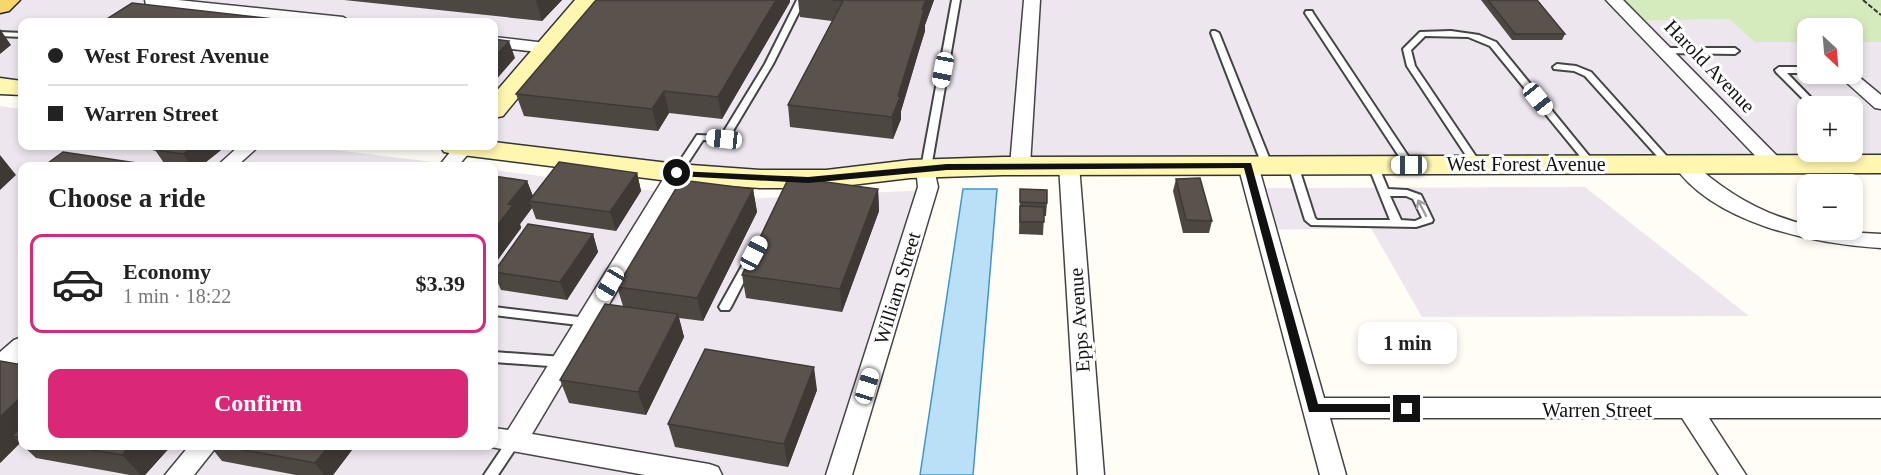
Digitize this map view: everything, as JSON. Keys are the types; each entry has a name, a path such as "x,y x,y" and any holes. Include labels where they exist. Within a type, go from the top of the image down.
{"main road":[{"path":"0,6 8,0"}],"street":[{"path":"498,105 587,0"},
{"path":"1012,166 1032,0"},
{"name":"Harold Avenue","path":"1614,0 1774,164"},
{"path":"136,16 154,1 307,18"},
{"path":"498,42 546,48"},
{"path":"1858,84 1881,104"},
{"path":"0,86 18,88"},
{"path":"231,162 245,150"},
{"name":"West Forest Avenue","path":"458,151 788,184 936,167 1774,164 1797,162"},
{"name":"West Forest Avenue","path":"1863,161 1881,164"},
{"path":"1676,164 1716,195 1756,216 1836,236 1881,241"},
{"name":"Epps Avenue","path":"1069,165 1091,475"},
{"path":"1269,165 1313,408 1333,475"},
{"name":"William Street","path":"839,475 936,167"},
{"path":"677,173 563,362 504,440 634,469 709,475"},
{"name":"Warren Street","path":"1313,408 1690,410 1881,408"},
{"path":"1690,410 1733,475"},
{"path":"178,475 200,450"}],"lane":[{"path":"677,173 700,136 724,139 769,64 801,0"},
{"path":"936,167 956,0"},
{"path":"1309,13 1409,165"},
{"path":"1215,33 1269,165 1310,220 1326,225 1416,224 1428,220 1417,197 1407,193 1384,192"},
{"path":"1476,164 1411,66 1407,49 1423,33 1465,33 1478,36 1493,44 1591,164"},
{"path":"0,34 18,34"},
{"path":"1664,51 1735,51"},
{"path":"1557,67 1576,69 1588,74 1676,164"},
{"path":"1797,70 1779,70 1805,96"},
{"path":"1373,165 1397,224"},
{"path":"725,307 752,257"},
{"path":"498,311 587,322"},
{"path":"498,357 563,362"},
{"path":"491,475 504,440"}],"path":[{"path":"1863,0 1881,15"}],"shaded area":[{"path":"8,0 1614,0 1634,21 1729,19 1754,42 1797,42 1797,84 1863,84 1863,42 1881,42 1881,164 926,168 677,173 487,150 498,150 498,18 18,18 18,88 0,86 0,6"},
{"path":"0,106 18,108 18,150 335,150 433,162 18,162 18,450 498,450 498,171 722,200 928,190 839,475 0,475"},
{"path":"1585,187 1749,316 1422,317 1371,228 1262,230 1249,188"}],"green space":[{"path":"1614,0 1881,0 1881,42 1863,42 1863,18 1797,18 1797,42 1754,42 1729,19 1634,21"}],"water":[{"path":"963,189 997,189 973,475 920,475"}],"building":[{"path":"596,0 776,0 718,97 664,91 652,109 516,94"},
{"path":"832,0 926,0 898,96 900,97 892,117 788,105 843,1"},
{"path":"1488,0 1537,0 1565,34 1515,34"},
{"path":"132,3 265,18 108,18"},
{"path":"498,40 509,41 498,53"},
{"path":"155,150 188,150 183,154"},
{"path":"63,152 130,162 49,162"},
{"path":"559,162 637,173 610,212 529,201"},
{"path":"498,177 527,181 508,204 513,205 498,225"},
{"path":"789,177 878,189 840,289 742,275"},
{"path":"1200,178 1212,221 1186,220 1176,179"},
{"path":"681,180 753,189 697,298 617,287"},
{"path":"1020,189 1047,190 1047,203 1020,202"},
{"path":"1020,206 1044,207 1044,222 1020,222"},
{"path":"528,224 593,234 560,282 498,273 498,266"},
{"path":"605,304 678,314 638,392 560,380"},
{"path":"705,349 814,367 784,444 668,424"},
{"path":"0,361 18,364 18,400 0,417"},
{"path":"92,450 126,450 122,455"},
{"path":"244,450 326,450 315,463"}],"route":[{"path":"677,173 808,180 910,169 1003,165 1248,165 1313,408 1407,409"}]}
